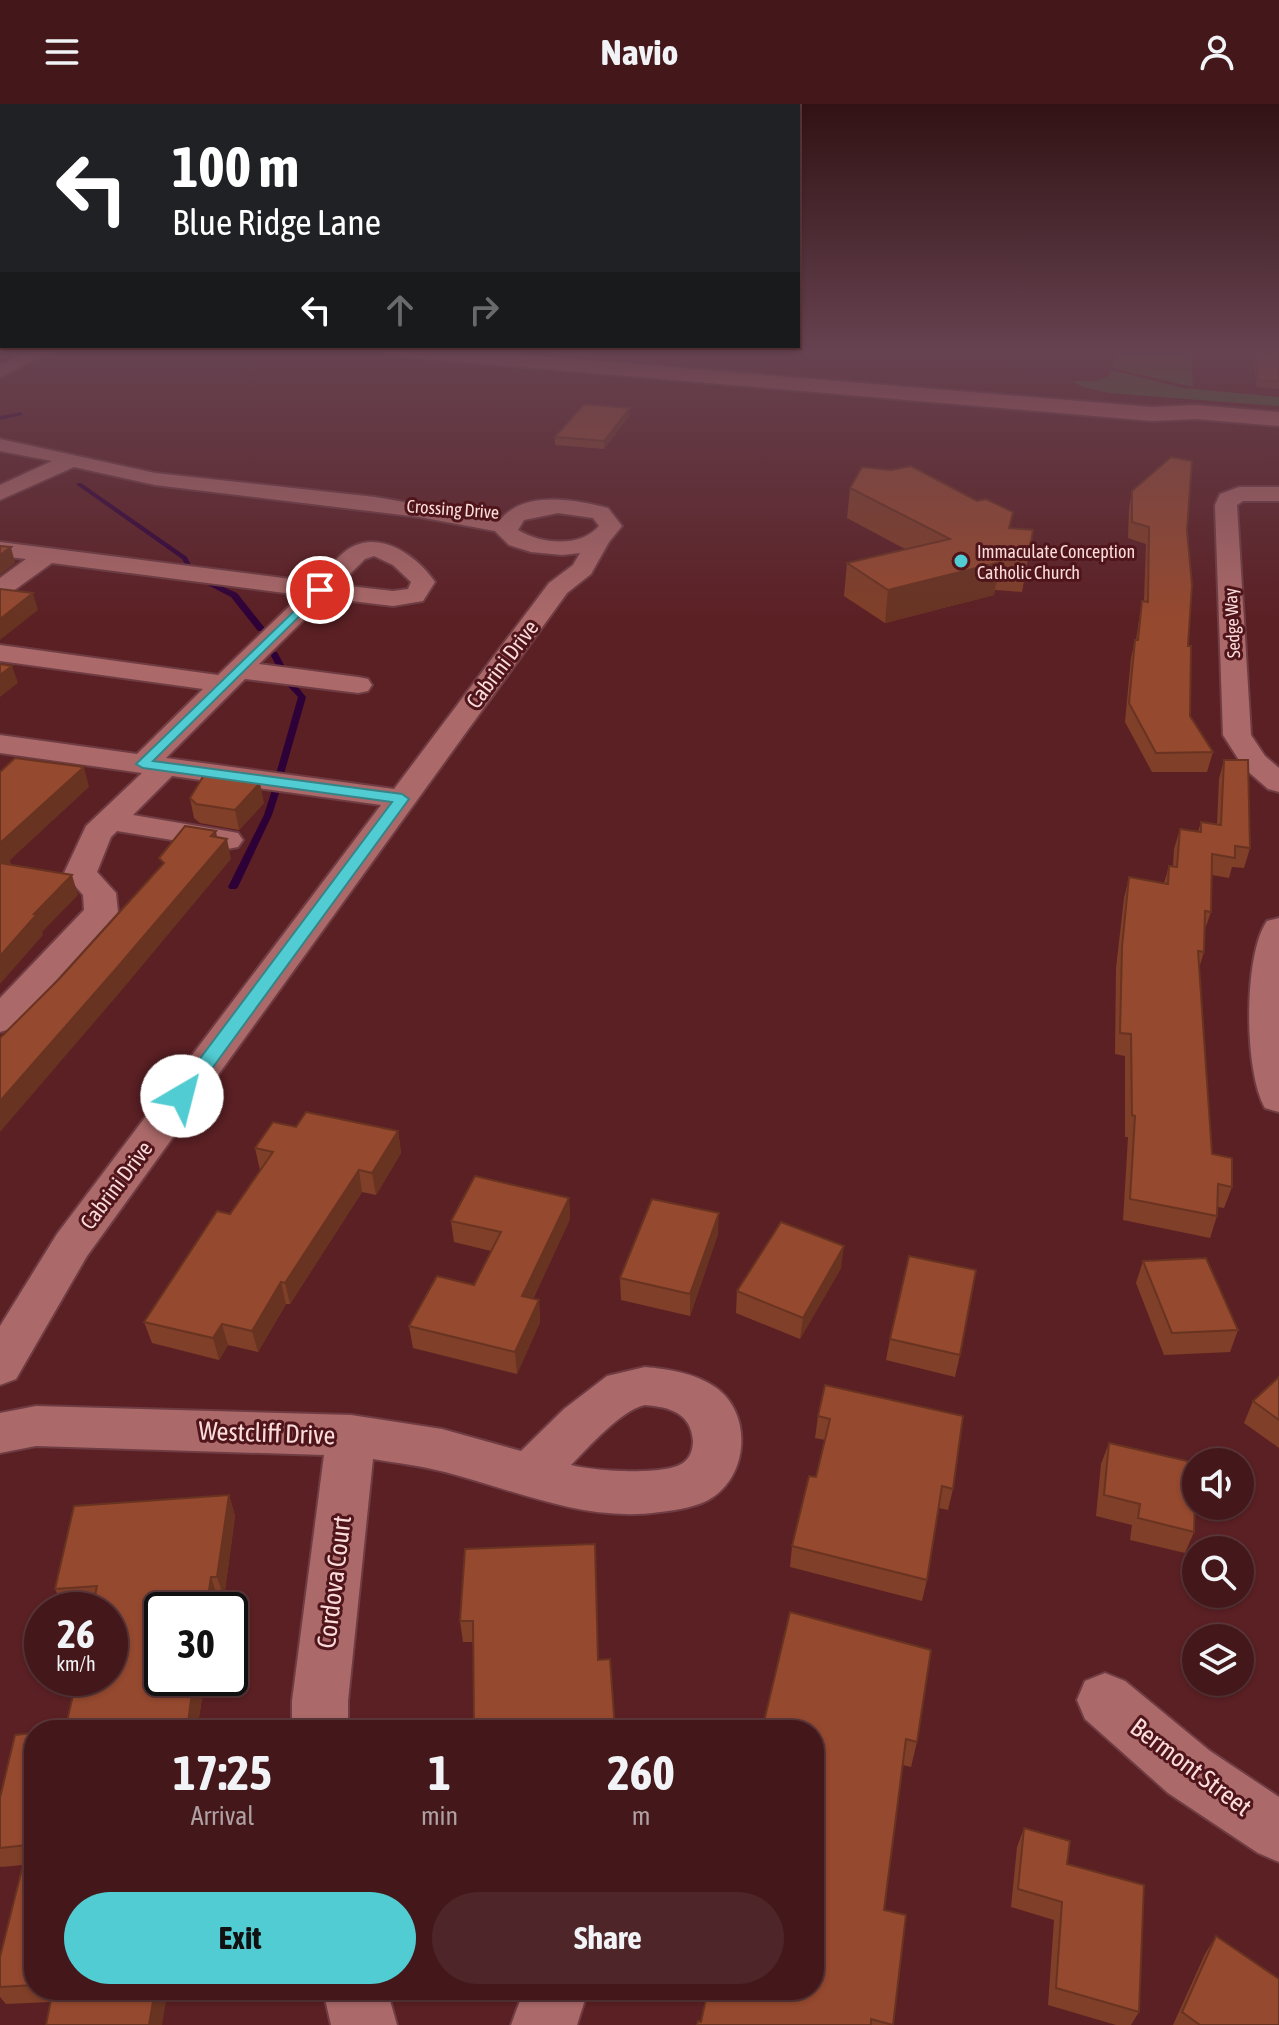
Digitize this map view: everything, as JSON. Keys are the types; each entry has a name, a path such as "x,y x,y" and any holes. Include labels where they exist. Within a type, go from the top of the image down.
{"street":[{"name":"Crossing Drive","path":"0,445 149,478 461,516 511,521 558,506 588,509 608,519 611,526 599,539"},
{"path":"0,493 73,459"},
{"name":"Sedge Way","path":"1279,494 1239,494 1228,499 1226,505 1237,735 1254,762 1279,783"},
{"name":"Crossing Drive","path":"511,521 514,538 538,546"},
{"path":"558,588 545,571 538,546 571,546 599,539"},
{"name":"Cabrini Drive","path":"0,1366 72,1245 558,588 583,569 599,539"},
{"path":"0,549 320,590 232,677 97,833 80,873 99,893 101,912 0,1020"},
{"path":"0,589 47,555"},
{"path":"0,653 232,677 358,685"},
{"path":"0,744 402,799"},
{"path":"110,820 227,840"},
{"path":"1279,928 1267,984 1269,1063 1279,1099"},
{"name":"Westcliff Drive","path":"0,1433 36,1426 351,1435 442,1450 530,1474"},
{"name":"Cordova Court","path":"320,1720 351,1435"},
{"name":"Bermont Street","path":"1105,1700 1189,1772 1279,1832"},
{"path":"358,2000 364,2025"},
{"path":"544,2025 553,2000"}],"building":[{"path":"1171,457 1192,461 1187,530 1192,585 1188,646 1191,646 1190,716 1213,752 1156,753 1129,703 1142,601 1148,602 1149,527 1132,522 1132,491"},
{"path":"911,466 977,501 986,499 1013,512 1009,528 1033,530 1028,559 999,558 1000,562 888,590 847,563 950,539 850,488 862,467 891,470"},
{"path":"0,546 11,547 0,555"},
{"path":"0,589 33,593 0,619"},
{"path":"0,664 12,666 0,675"},
{"path":"15,758 84,767 0,843 0,772"},
{"path":"1224,760 1248,760 1250,848 1235,846 1235,858 1212,854 1211,912 1205,911 1204,952 1198,951 1212,1154 1232,1158 1232,1187 1218,1184 1217,1216 1130,1199 1135,1116 1132,1115 1131,1034 1120,1033 1122,947 1129,877 1168,884 1169,866 1177,867 1180,829 1201,832 1201,822 1221,825"},
{"path":"204,775 260,783 235,810 196,804 190,798"},
{"path":"185,826 216,831 211,836 227,839 0,1101 0,1038 60,978 164,863 159,858"},
{"path":"0,863 72,875 34,914 37,914 0,956"},
{"path":"306,1112 398,1131 372,1173 359,1170 285,1283 281,1282 252,1331 222,1324 213,1338 144,1322 217,1211 230,1214 273,1152 255,1148 273,1122 296,1127"},
{"path":"475,1176 569,1198 522,1296 539,1300 515,1352 409,1326 437,1276 474,1285 501,1232 451,1221"},
{"path":"652,1199 719,1213 690,1294 620,1278"},
{"path":"781,1222 844,1246 803,1318 737,1291"},
{"path":"909,1256 976,1270 960,1355 890,1339"},
{"path":"1206,1258 1238,1330 1172,1333 1143,1261"},
{"path":"1279,1377 1279,1420 1253,1401"},
{"path":"825,1385 963,1416 953,1489 942,1486 927,1580 792,1546 809,1476 816,1477 830,1419 818,1416"},
{"path":"1109,1443 1182,1460 1182,1520 1194,1520 1194,1532 1138,1518 1140,1504 1104,1495"},
{"path":"229,1495 217,1577 211,1577 209,1592 144,1592 144,1696 192,1696 188,1720 67,1720 73,1696 128,1696 128,1592 96,1592 97,1586 55,1589 74,1506"},
{"path":"595,1544 598,1660 610,1659 614,1720 474,1720 473,1621 460,1621 465,1549"},
{"path":"790,1612 931,1650 917,1742 906,1739 884,1910 906,1915 893,2025 871,2019 871,2025 697,2025 698,2021 701,2022 706,2000 824,2000 824,1720 764,1720"},
{"path":"24,1734 24,1845 0,1848 0,1798 15,1735"},
{"path":"1024,1828 1070,1841 1067,1864 1144,1885 1139,2012 1056,1988 1062,1902 1018,1889"},
{"path":"24,1861 24,1986 0,1987 0,1957"},
{"path":"1216,1936 1279,1979 1279,2025 1200,2025 1182,2012"},
{"path":"51,2000 153,2000 149,2025 46,2025"}],"waterway":[{"path":"79,484 185,558 188,565"},
{"path":"196,577 234,595 261,629"},
{"path":"274,654 280,665"},
{"path":"280,774 302,697 289,682"},
{"path":"233,887 268,815 276,790"}],"place":[{"name":"Immaculate Conception Catholic Church","path":"961,561"}],"route":[{"path":"182,1096 402,799 143,764 320,590"}]}
